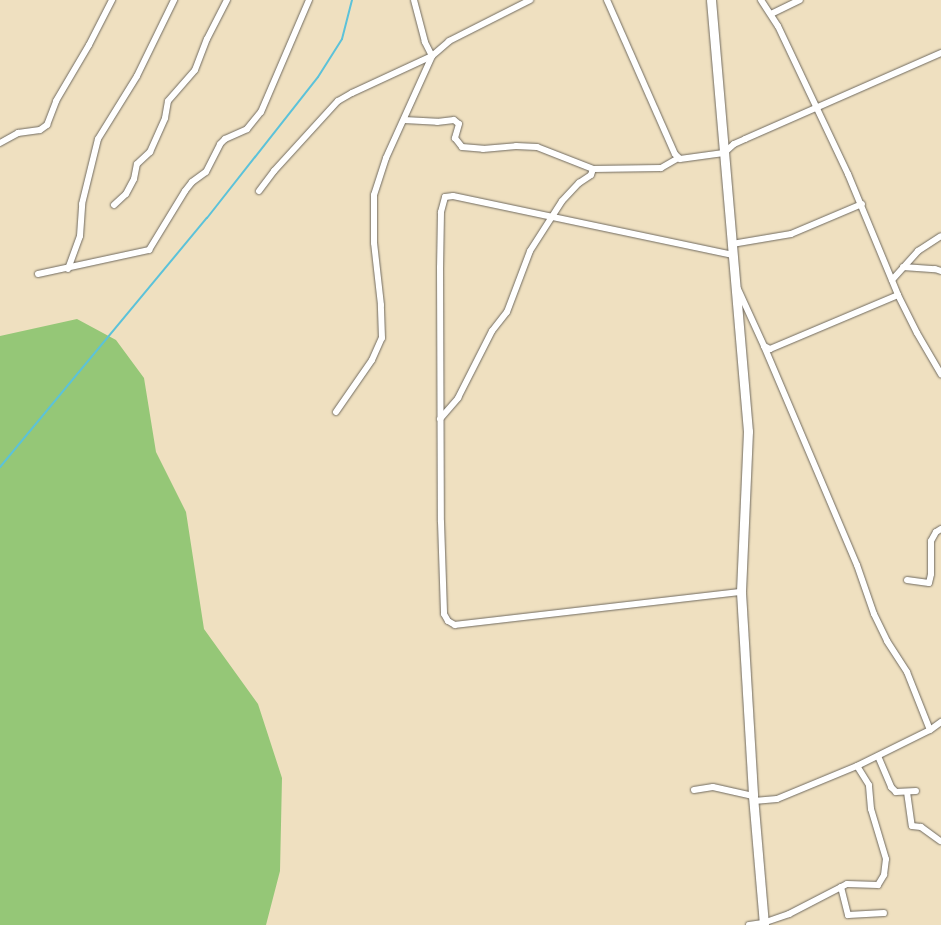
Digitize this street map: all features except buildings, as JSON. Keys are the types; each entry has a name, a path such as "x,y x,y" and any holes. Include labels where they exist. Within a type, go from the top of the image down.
{"street":[{"path":"0,143 18,133 40,130 47,126 56,101 90,46 112,0"},
{"path":"68,269 80,236 82,204 96,146 112,114 136,76 174,0"},
{"path":"114,205 126,194 134,179 137,164 150,152 165,118 168,101 195,70 207,39 227,0"},
{"path":"38,274 149,250 184,191 192,182 206,172 220,144 225,139 247,129 261,112 308,0"},
{"path":"414,0 425,42 432,56"},
{"path":"258,192 274,171 345,96 432,56 449,41 530,0"},
{"path":"607,0 678,158"},
{"path":"711,0 748,431 742,592 753,798 764,924"},
{"path":"761,0 772,14 862,204 898,294 917,333 941,374"},
{"path":"772,14 800,0"},
{"path":"404,120 437,122 454,120 459,124 455,138 462,146 483,149 516,146 538,147 593,169 661,168 678,158 725,153 745,139 816,110 941,54"},
{"path":"336,412 372,360 382,338 381,305 374,242 374,194 386,158 432,56"},
{"path":"440,419 458,398 492,331 507,312 525,260 551,217 579,183 591,174 593,169"},
{"path":"733,256 453,196 445,198 441,212 440,419 444,614 448,621 455,625 742,592"},
{"path":"732,244 791,234 862,204"},
{"path":"892,280 918,251 941,236"},
{"path":"903,267 941,271"},
{"path":"736,284 857,565 874,614 887,641 907,672 930,730"},
{"path":"764,346 770,349 898,294"},
{"path":"908,580 929,583 931,574 931,541 936,532 941,529"},
{"path":"694,790 713,787 753,798 778,799 857,766 930,730 941,722"},
{"path":"878,756 891,787 896,792 916,790"},
{"path":"750,925 764,924 804,908 841,887 852,884 878,885 886,865 871,809 869,785 857,766"},
{"path":"907,792 912,826 922,827 940,841"},
{"path":"841,887 848,915 884,913"}],"green space":[{"path":"77,319 116,340 144,378 156,452 186,512 204,629 258,704 282,778 280,871 266,925 0,925 0,336"}],"waterway":[{"path":"0,467 207,218 318,77 342,39 352,0"}]}
